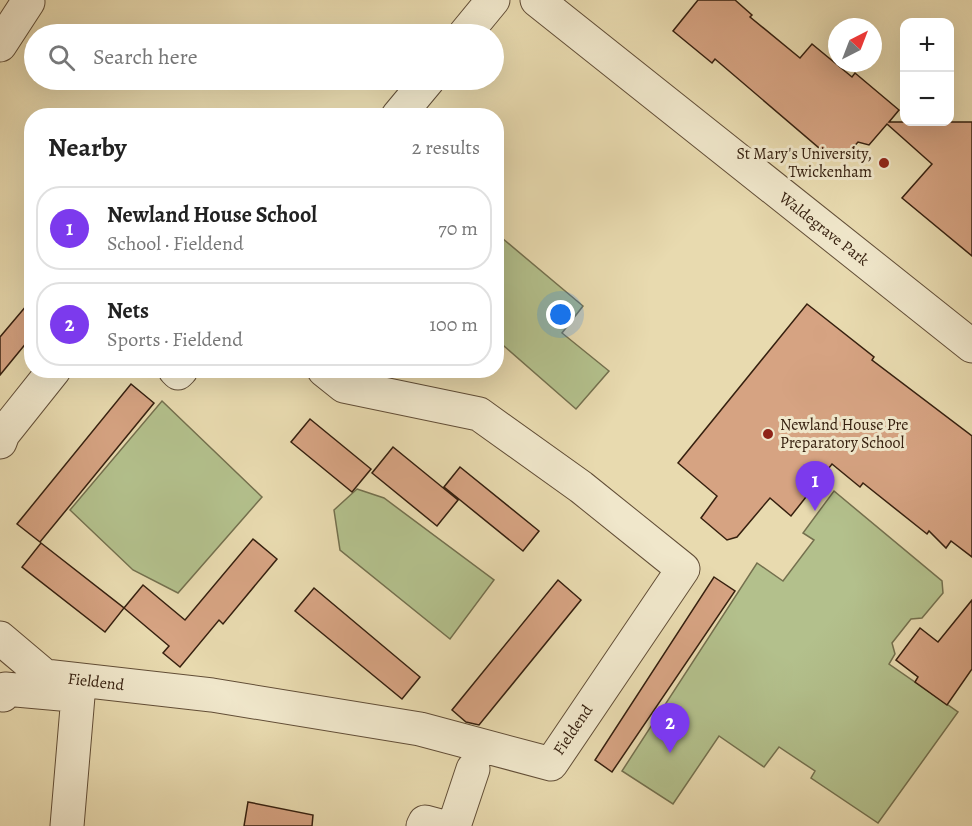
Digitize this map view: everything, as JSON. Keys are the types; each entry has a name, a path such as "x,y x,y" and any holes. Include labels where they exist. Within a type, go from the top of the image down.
{"street":[{"path":"473,24 493,0"},
{"name":"Waldegrave Park","path":"537,0 972,346"},
{"path":"0,45 28,2"},
{"path":"405,108 420,90"},
{"path":"0,442 3,434 48,378"},
{"name":"Fieldend","path":"0,638 45,676 212,695 420,729 550,764 682,569 581,487 478,414 344,386 334,378"},
{"path":"3,695 5,689 130,701"},
{"path":"67,826 78,696"},
{"path":"454,826 473,769"},
{"path":"423,826 425,822 440,826"}],"green space":[{"path":"504,240 583,306 562,333 609,371 576,409 504,346"},
{"path":"162,401 262,497 178,593 133,570 70,510"},
{"path":"357,489 384,498 494,580 450,639 340,550 334,510"},
{"path":"834,491 942,581 943,593 922,618 911,619 892,643 895,654 889,664 958,712 878,823 811,778 815,771 779,747 764,767 719,736 673,804 622,771 757,563 783,581 814,540 803,533"}],"building":[{"path":"698,0 735,0 752,15 750,17 800,58 812,44 828,57 828,72 846,72 852,77 855,73 899,110 889,122 900,122 900,126 954,126 954,122 972,122 972,256 902,198 932,164 887,124 869,145 858,142 843,159 833,149 825,153 715,59 712,63 673,31"},
{"path":"807,304 874,357 872,360 972,436 972,557 951,541 946,548 929,531 927,534 863,483 860,487 832,464 791,516 770,498 737,537 727,540 701,518 717,496 678,463"},
{"path":"24,308 24,346 0,375 0,337"},
{"path":"131,384 154,403 40,542 17,524"},
{"path":"310,419 371,469 352,492 291,442"},
{"path":"393,447 458,500 437,526 372,473"},
{"path":"460,467 539,531 523,551 444,487"},
{"path":"253,539 277,559 223,624 219,620 180,667 163,653 169,646 124,608 143,585 185,620"},
{"path":"41,543 124,608 105,632 22,567"},
{"path":"714,577 735,591 612,772 595,760"},
{"path":"558,580 581,600 479,725 466,722 452,710"},
{"path":"314,588 420,677 402,699 295,611"},
{"path":"972,600 972,669 947,705 915,682 918,677 896,660 920,628 938,642"},
{"path":"248,802 313,815 312,826 244,826"}],"place":[{"name":"St Mary's University, Twickenham","path":"884,163"},
{"name":"Newland House Pre Preparatory School","path":"768,434"},
{"name":"Newland House School","path":"815,511"},
{"name":"Nets","path":"670,753"}]}
